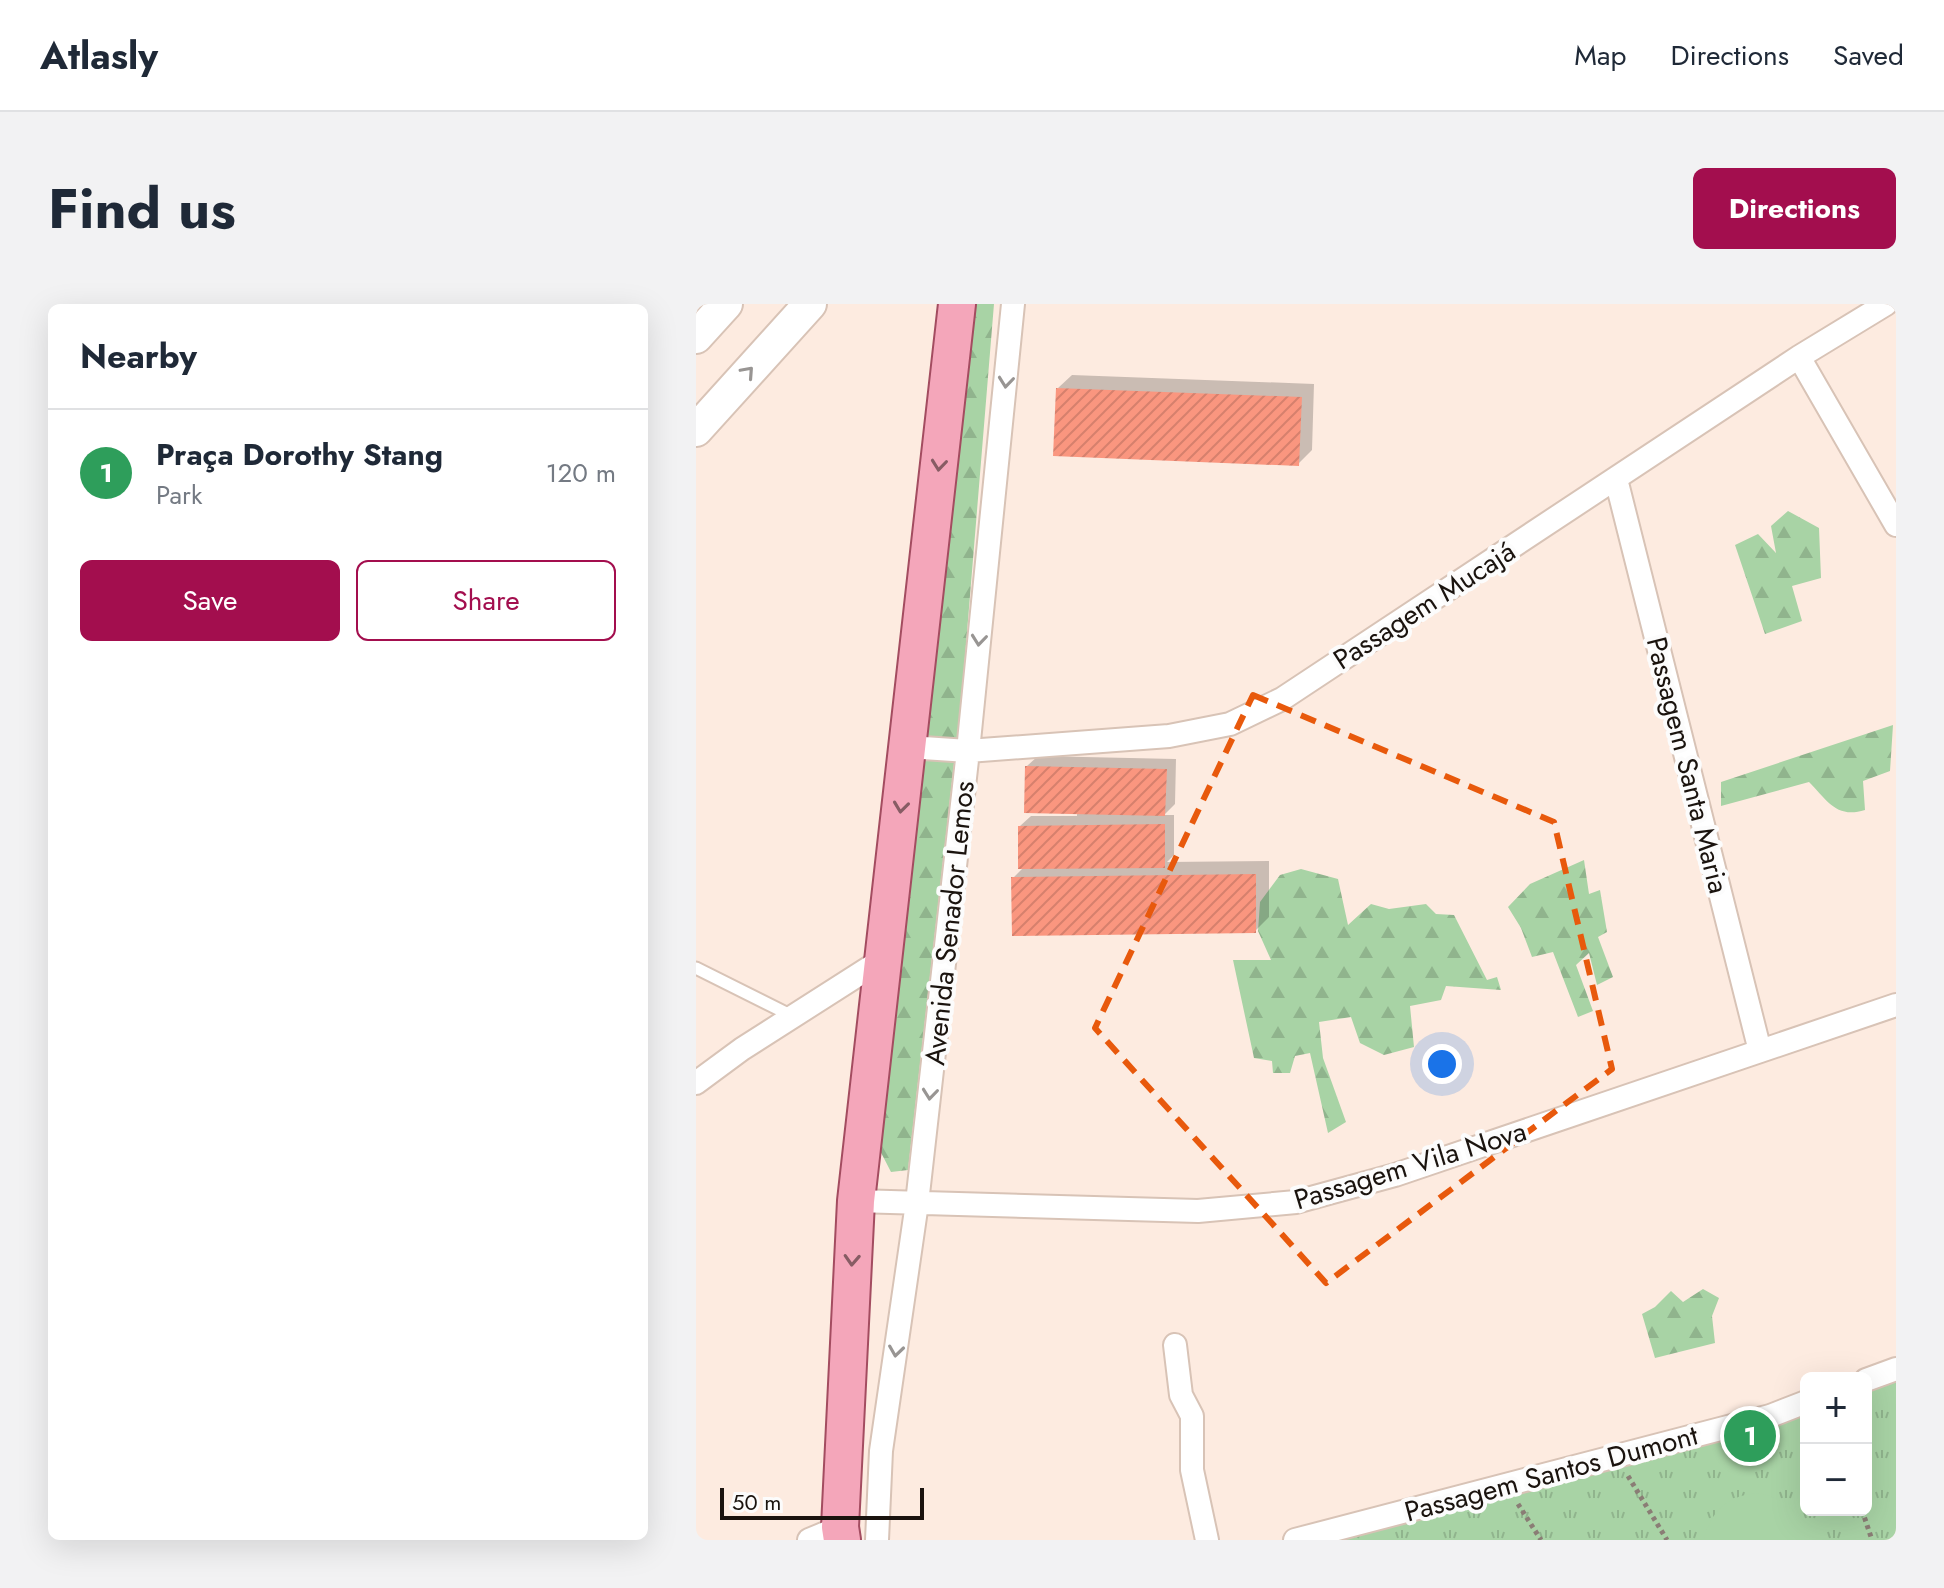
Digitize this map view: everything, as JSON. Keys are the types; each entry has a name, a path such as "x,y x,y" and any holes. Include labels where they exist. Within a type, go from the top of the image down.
{"main road":[{"path":"696,337 726,304"},
{"path":"696,430 810,304"},
{"path":"830,1536 856,1201 957,304"}],"street":[{"name":"Avenida Senador Lemos","path":"877,1540 881,1451 917,1203 968,751 1013,304"},
{"name":"Passagem Mucajá","path":"908,747 968,751 1169,736 1230,724 1282,699 1799,357 1886,304"},
{"path":"1799,357 1896,525"},
{"name":"Passagem Santa Maria","path":"1616,479 1760,1051"},
{"path":"696,1083 883,959"},
{"name":"Passagem Vila Nova","path":"856,1201 1198,1211 1296,1202 1395,1175 1896,1005"},
{"path":"1175,1345 1181,1395 1192,1416 1192,1470 1207,1540"},
{"path":"1872,1378 1896,1369"},
{"name":"Passagem Santos Dumont","path":"1295,1540 1770,1416 1800,1404"}],"lane":[{"path":"696,968 793,1016"}],"path":[{"path":"1616,1456 1667,1540"},
{"path":"1506,1485 1541,1540"},
{"path":"1864,1516 1872,1540"}],"highlighted area":[{"path":"1253,695 1554,822 1612,1069 1326,1283 1095,1028"}],"green space":[{"path":"965,304 994,304 962,693 908,1170 891,1172 874,1139"},
{"path":"1788,511 1819,528 1821,578 1792,586 1802,621 1765,634 1735,545 1758,534 1776,553 1771,526"},
{"path":"1893,725 1890,771 1863,781 1865,810 1839,810 1809,782 1721,806 1721,782"},
{"path":"1584,860 1589,894 1600,890 1607,932 1598,937 1613,977 1597,985 1589,953 1576,965 1593,1011 1578,1017 1553,952 1532,957 1521,928 1508,907 1530,884"},
{"path":"1301,869 1338,879 1348,925 1371,904 1389,909 1426,904 1436,914 1454,915 1487,980 1497,977 1501,990 1446,986 1441,1000 1410,1006 1414,1047 1384,1055 1360,1043 1351,1017 1319,1022 1323,1058 1346,1122 1328,1133 1310,1053 1295,1056 1290,1073 1273,1073 1272,1061 1254,1058 1233,960 1271,960 1258,931 1260,902 1280,875"},
{"path":"1703,1289 1719,1298 1712,1316 1715,1343 1655,1358 1642,1314 1655,1307 1671,1291 1683,1302"},
{"path":"1896,1369 1896,1540 1295,1540 1800,1404 1800,1516 1872,1516 1872,1378"},
{"path":"1760,1493 1785,1503 1797,1515 1805,1540 1704,1540 1711,1520 1723,1506 1739,1497"}],"building":[{"path":"1056,388 1302,397 1299,466 1053,456"},
{"path":"1025,766 1167,769 1165,816 1024,813"},
{"path":"1165,824 1165,868 1018,869 1018,826"},
{"path":"1256,874 1256,933 1012,936 1011,877"}],"place":[{"name":"Praça Dorothy Stang","path":"1750,1436"}]}
